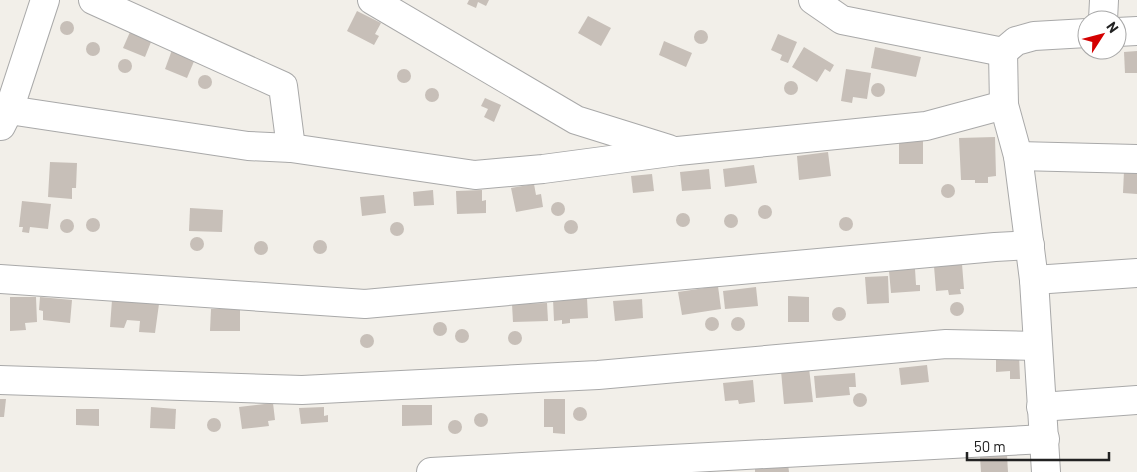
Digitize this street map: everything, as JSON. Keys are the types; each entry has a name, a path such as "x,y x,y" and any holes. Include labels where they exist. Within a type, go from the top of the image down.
{"street":[{"path":"45,0 4,119 248,146 291,148 475,175 543,169 678,151 926,126 1004,105"},
{"path":"93,0 283,86 291,148"},
{"path":"372,0 576,120 678,151"},
{"path":"813,0 842,20 1003,52 1016,42 1034,36 1077,34"},
{"path":"1003,52 1004,105 1018,156 1034,280 1046,472"},
{"path":"1018,156 1137,159"},
{"path":"0,279 365,304 1030,245"},
{"path":"1034,280 1137,273"},
{"path":"0,380 302,390 598,375 946,344 1037,346"},
{"path":"1041,407 1137,400"},
{"path":"431,472 1045,439"}],"building":[{"path":"469,0 489,0 486,6 478,2 476,8 467,4"},
{"path":"357,11 381,23 375,34 379,36 374,45 347,31"},
{"path":"588,16 611,28 601,46 578,33"},
{"path":"64,21 70,21 74,28 70,35 64,35 60,31 60,25"},
{"path":"698,30 704,30 708,37 704,44 698,44 694,40 694,34"},
{"path":"130,32 151,42 145,57 123,48"},
{"path":"778,34 797,42 788,63 780,60 782,55 771,50"},
{"path":"664,41 692,53 686,67 659,55"},
{"path":"90,42 96,42 100,49 96,56 90,56 86,52 86,46"},
{"path":"804,47 834,65 830,72 825,69 817,82 792,67"},
{"path":"875,47 921,57 916,77 871,68"},
{"path":"172,50 195,59 187,78 165,69"},
{"path":"1137,51 1137,73 1125,73 1124,60 1127,60 1127,52"},
{"path":"122,59 128,59 132,66 128,73 122,73 118,69 118,63"},
{"path":"401,69 407,69 411,76 407,83 401,83 397,79 397,73"},
{"path":"846,69 871,73 867,99 853,97 852,103 841,101"},
{"path":"202,75 208,75 212,82 208,89 202,89 198,85 198,79"},
{"path":"788,81 794,81 798,88 794,95 788,95 784,91 784,85"},
{"path":"875,83 881,83 885,90 881,97 875,97 871,93 871,87"},
{"path":"429,88 435,88 439,95 435,102 429,102 425,98 425,92"},
{"path":"485,98 501,105 494,122 484,117 488,109 481,106"},
{"path":"995,137 996,176 988,177 988,183 975,183 975,180 961,180 959,138"},
{"path":"899,141 923,141 923,164 899,164"},
{"path":"828,152 831,176 799,180 797,156"},
{"path":"50,162 77,163 76,188 72,188 72,199 48,197"},
{"path":"754,165 757,183 725,187 723,169"},
{"path":"709,169 711,189 682,191 680,172"},
{"path":"1124,171 1137,172 1137,194 1123,193"},
{"path":"652,174 654,191 633,193 631,176"},
{"path":"534,184 536,195 541,194 543,207 516,212 511,188"},
{"path":"945,184 951,184 955,191 951,198 945,198 941,194 941,188"},
{"path":"433,190 434,205 414,206 413,192"},
{"path":"482,190 482,201 486,200 486,213 457,214 456,191"},
{"path":"384,195 386,213 362,216 360,197"},
{"path":"22,201 51,204 48,229 30,227 29,233 22,232 23,227 19,227"},
{"path":"555,202 561,202 565,209 561,216 555,216 551,212 551,206"},
{"path":"762,205 768,205 772,212 768,219 762,219 758,215 758,209"},
{"path":"190,208 223,210 222,232 189,231"},
{"path":"680,213 686,213 690,220 686,227 680,227 676,223 676,217"},
{"path":"728,214 734,214 738,221 734,228 728,228 724,224 724,218"},
{"path":"843,217 849,217 853,224 849,231 843,231 839,227 839,221"},
{"path":"90,218 96,218 100,225 96,232 90,232 86,228 86,222"},
{"path":"64,219 70,219 74,226 70,233 64,233 60,229 60,223"},
{"path":"568,220 574,220 578,227 574,234 568,234 564,230 564,224"},
{"path":"394,222 400,222 404,229 400,236 394,236 390,232 390,226"},
{"path":"194,237 200,237 204,244 200,251 194,251 190,247 190,241"},
{"path":"317,240 323,240 327,247 323,254 317,254 313,250 313,244"},
{"path":"258,241 264,241 268,248 264,255 258,255 254,251 254,245"},
{"path":"962,264 964,289 960,289 961,294 949,295 948,290 936,291 934,266"},
{"path":"915,269 916,285 920,285 920,291 891,293 889,271"},
{"path":"888,276 889,303 867,304 865,277"},
{"path":"718,286 721,309 682,315 678,292"},
{"path":"756,287 758,306 725,309 723,291"},
{"path":"788,296 809,297 809,322 788,322"},
{"path":"10,297 36,297 37,322 25,323 26,330 10,331"},
{"path":"40,297 72,300 70,323 43,320 43,311 39,310"},
{"path":"587,298 588,318 570,319 570,323 562,324 562,320 554,321 553,299"},
{"path":"642,299 643,318 615,321 613,301"},
{"path":"112,300 159,304 155,333 139,332 140,321 127,320 124,328 110,327"},
{"path":"954,302 960,302 964,309 960,316 954,316 950,312 950,306"},
{"path":"547,303 548,321 513,322 512,304"},
{"path":"836,307 842,307 846,314 842,321 836,321 832,317 832,311"},
{"path":"211,309 240,309 240,331 210,331"},
{"path":"709,317 715,317 719,324 715,331 709,331 705,327 705,321"},
{"path":"735,317 741,317 745,324 741,331 735,331 731,327 731,321"},
{"path":"437,322 443,322 447,329 443,336 437,336 433,332 433,326"},
{"path":"459,329 465,329 469,336 465,343 459,343 455,339 455,333"},
{"path":"512,331 518,331 522,338 518,345 512,345 508,341 508,335"},
{"path":"364,334 370,334 374,341 370,348 364,348 360,344 360,338"},
{"path":"1019,355 1020,379 1010,379 1010,371 996,372 996,356"},
{"path":"927,365 929,382 901,385 899,368"},
{"path":"809,368 813,402 784,404 781,371"},
{"path":"855,373 856,387 849,387 850,395 816,398 814,376"},
{"path":"753,380 755,402 739,404 738,400 725,401 723,383"},
{"path":"857,393 863,393 867,400 863,407 857,407 853,403 853,397"},
{"path":"0,399 6,399 4,417 0,417"},
{"path":"544,399 565,399 565,434 553,433 553,427 544,427"},
{"path":"273,403 275,420 268,421 269,426 242,429 239,407"},
{"path":"402,405 432,405 432,425 402,426"},
{"path":"151,407 176,409 175,429 150,428"},
{"path":"324,407 324,416 328,415 328,422 301,424 299,408"},
{"path":"577,407 583,407 587,414 583,421 577,421 573,417 573,411"},
{"path":"76,409 99,409 99,426 76,425"},
{"path":"478,413 484,413 488,420 484,427 478,427 474,423 474,417"},
{"path":"211,418 217,418 221,425 217,432 211,432 207,428 207,422"},
{"path":"452,420 458,420 462,427 458,434 452,434 448,430 448,424"},
{"path":"1007,455 1008,472 981,472 980,457"},
{"path":"788,464 789,472 755,472 755,467"}]}
